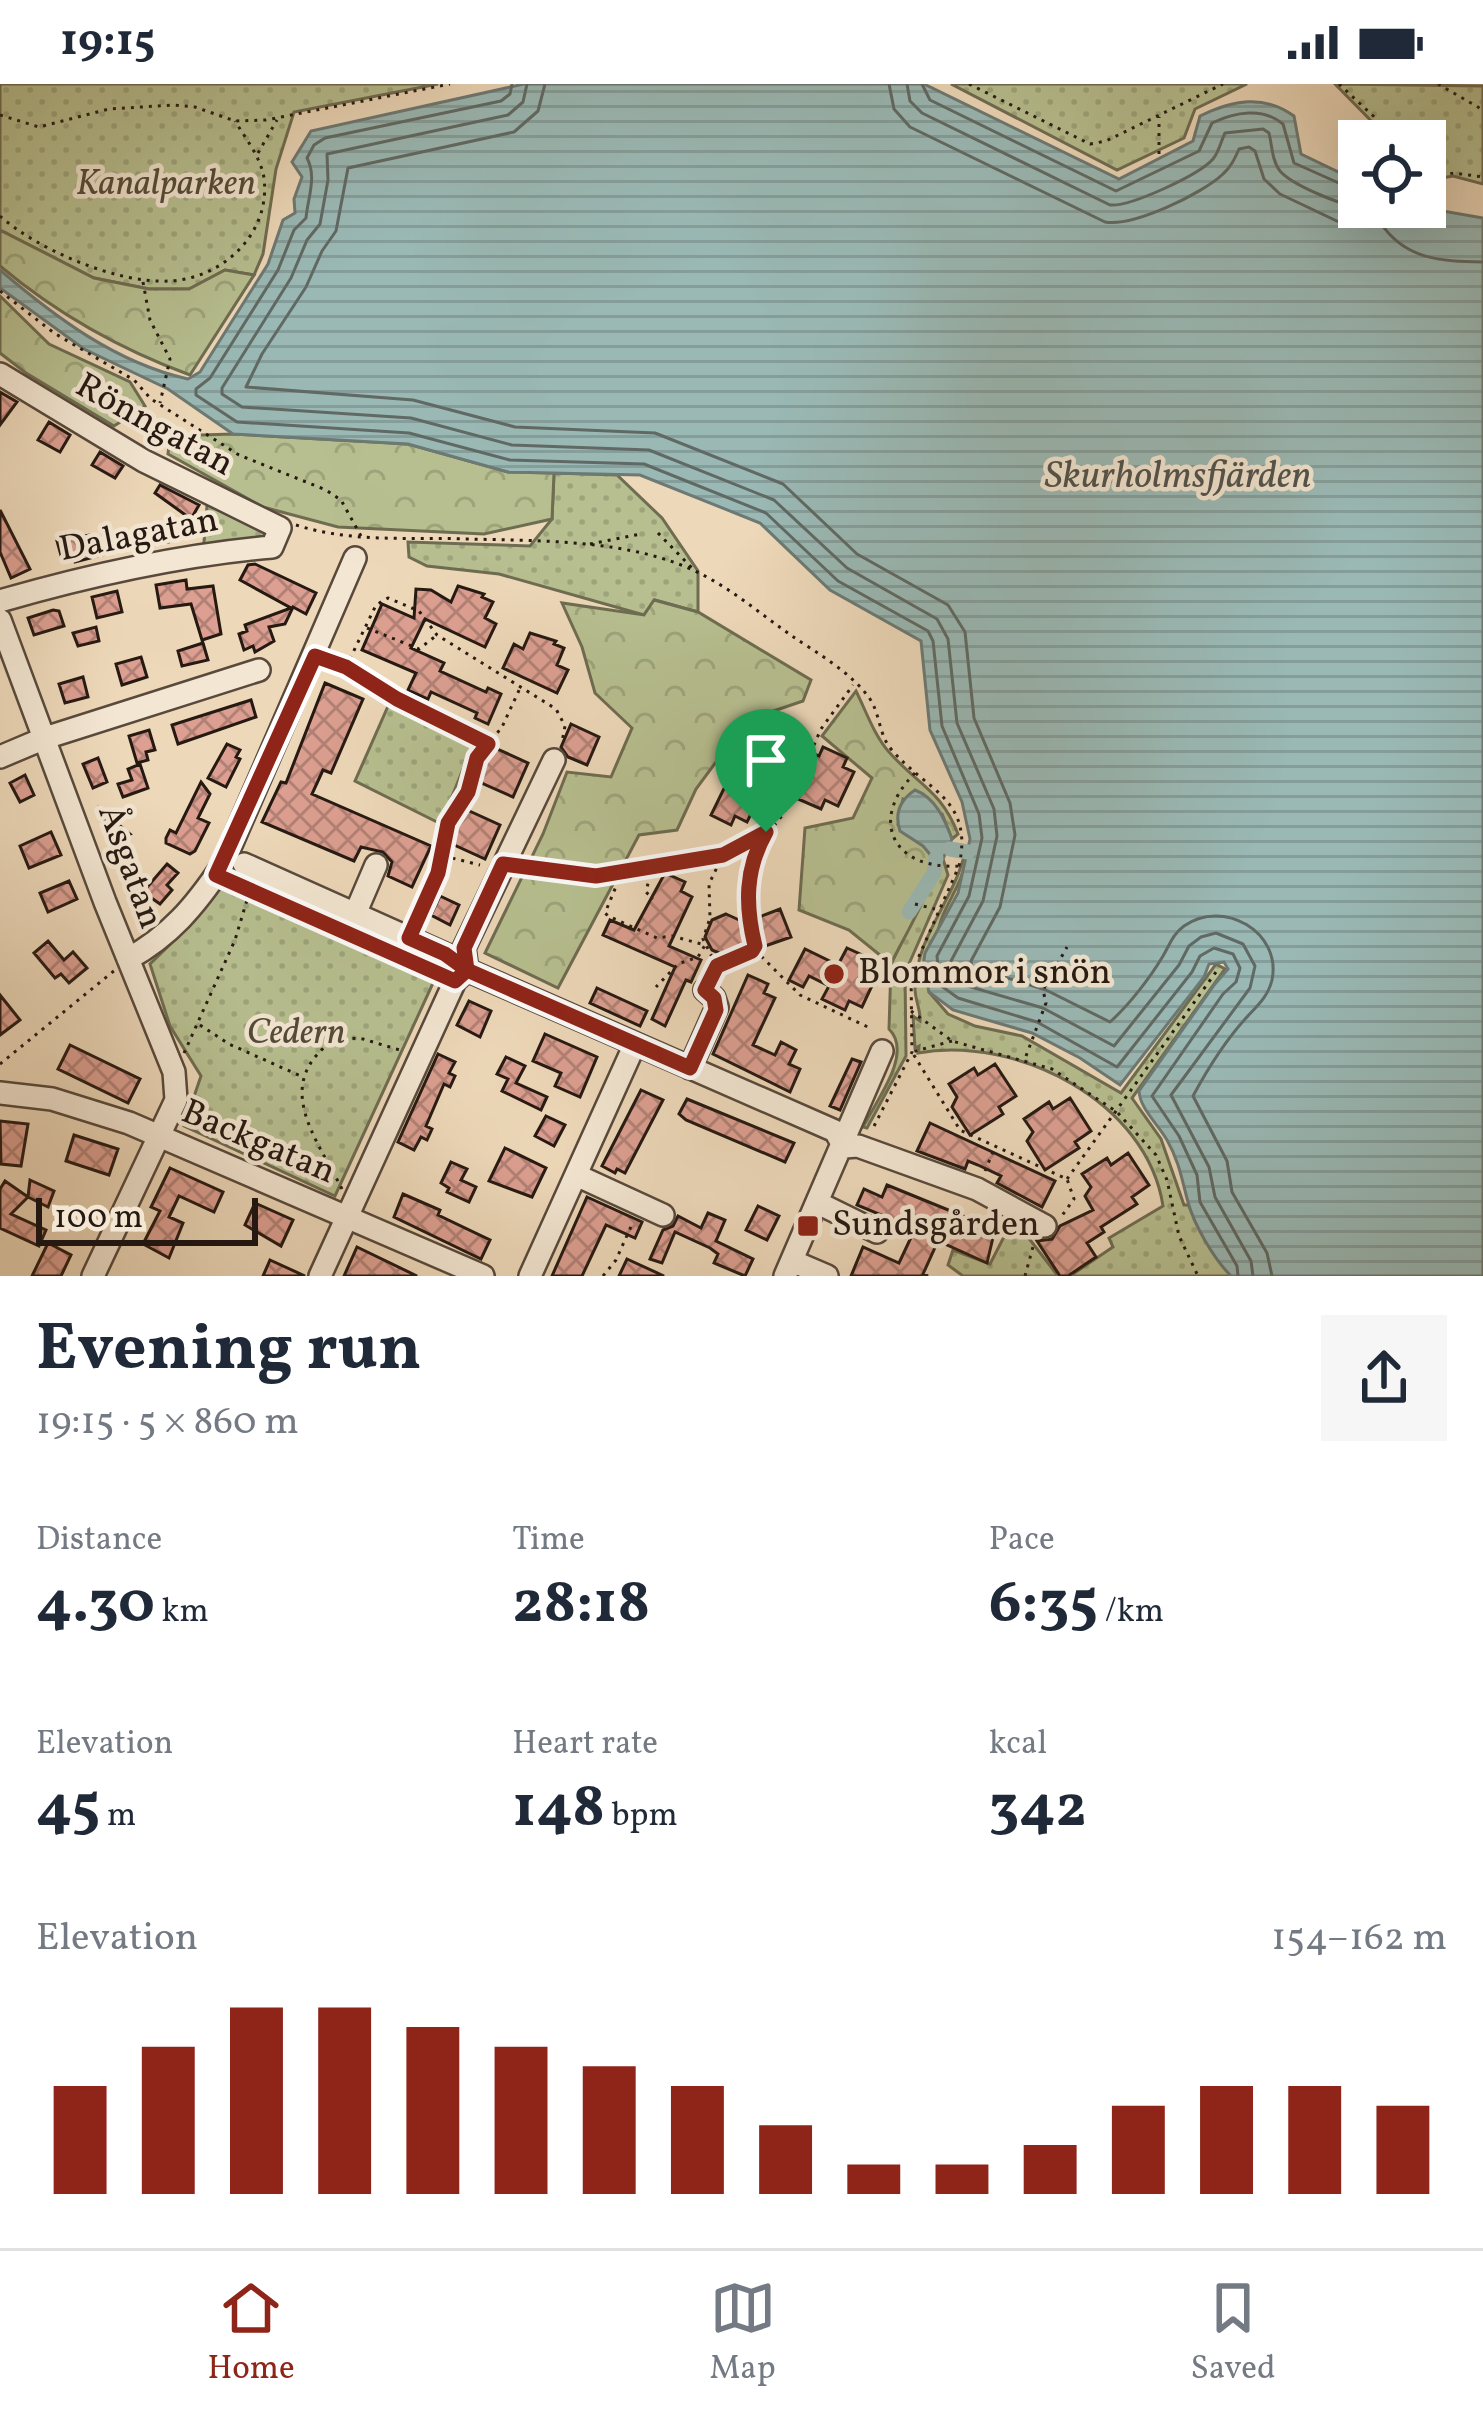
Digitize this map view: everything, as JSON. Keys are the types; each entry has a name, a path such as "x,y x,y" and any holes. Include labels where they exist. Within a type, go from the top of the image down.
{"street":[{"name":"Rönngatan","path":"0,374 144,461 281,525"},
{"name":"Dalagatan","path":"0,601 118,569 272,547 281,525"},
{"path":"126,961 158,943 195,907 216,875 359,548"},
{"name":"Åsgatan","path":"0,620 126,961 174,1072 176,1100 93,1276"},
{"path":"0,758 45,738 260,670"},
{"path":"320,1276 346,1207 461,975 464,948 554,760"},
{"path":"244,864 445,954 461,975 635,1044 835,1131 858,1146 977,1190 1045,1226"},
{"path":"356,914 376,865"},
{"path":"690,1068 716,1010 714,998 705,990"},
{"path":"530,1276 635,1044"},
{"path":"827,1276 788,1268 818,1203 854,1143 882,1051"},
{"name":"Backgatan","path":"0,1093 52,1099 346,1207 482,1276"},
{"path":"576,1175 663,1215"},
{"path":"818,1203 877,1232"}],"path":[{"path":"0,115 38,127 109,110 174,105 235,121 278,119 450,84"},
{"path":"970,84 1084,143 1106,141 1223,84"},
{"path":"1339,84 1378,120"},
{"path":"1438,84 1483,110"},
{"path":"1159,154 1160,115"},
{"path":"257,157 278,119"},
{"path":"0,216 76,260 143,281 188,280 238,251 261,214 264,178 235,121"},
{"path":"1446,174 1483,177"},
{"path":"143,281 150,320 170,368 160,403"},
{"path":"0,291 238,455 341,500 359,548"},
{"path":"281,525 333,536 359,548 586,546 646,555 693,570"},
{"path":"658,533 693,570 854,683 873,704 888,745 953,809 963,851 911,974 912,1052 958,1128 1067,1179 1074,1191 1072,1206 1037,1235 1024,1276"},
{"path":"586,546 641,534"},
{"path":"346,667 378,602 388,598 422,613 437,635 561,716 565,733 554,760"},
{"path":"366,627 419,649 437,635"},
{"path":"315,656 346,667 397,699 488,744"},
{"path":"445,851 452,858 501,868 596,876 723,855 766,832 784,813 821,729 854,683"},
{"path":"409,938 445,851 448,823 468,792 477,758 502,727 521,686"},
{"path":"916,772 893,802 892,835 909,856 934,868 959,866"},
{"path":"766,832 750,868 748,911 754,949 800,995 872,1029"},
{"path":"656,986 678,964 698,957 705,945 709,884 723,855"},
{"path":"652,865 646,882 652,898"},
{"path":"622,870 605,913 657,938 672,936 705,945 717,966"},
{"path":"216,875 461,975"},
{"path":"181,1060 235,940 250,890"},
{"path":"915,904 939,908"},
{"path":"1026,1056 1046,1003 1043,990 1066,947"},
{"path":"705,990 717,966 754,949"},
{"path":"0,1064 126,961"},
{"path":"1067,1179 1216,972"},
{"path":"910,1010 952,1041 1052,1069 1118,1112 1156,1155 1167,1180 1179,1236 1198,1276"},
{"path":"197,1024 305,1078"},
{"path":"346,1207 304,1119 305,1078 318,1055 338,1037 409,1053"},
{"path":"854,1143 879,1120 912,1052 952,1041"},
{"path":"977,1190 995,1147"},
{"path":"603,1276 616,1260 641,1204"}],"green space":[{"name":"Kanalparken","path":"0,84 438,84 294,112 276,169 263,254 254,275 225,270 189,289 149,289 94,278 0,230"},
{"path":"951,84 1247,84 1195,109 1184,138 1117,170"},
{"path":"1335,84 1483,86 1483,184 1446,177 1446,120 1370,120"},
{"path":"0,230 94,278 149,289 189,289 225,270 254,275 190,375 90,329 21,283 0,266"},
{"path":"0,296 49,344 130,382 145,406 114,426 26,373 0,353"},
{"path":"233,434 408,444 508,472 554,473 552,519 484,534 338,527 263,507 168,454 170,436"},
{"path":"554,473 617,475 662,518 698,571 698,612 655,600 644,615 499,574 427,566 409,557 408,542 530,546 552,519"},
{"path":"208,494 278,529 275,540 203,554"},
{"path":"654,600 698,612 811,680 803,701 747,720 696,789 677,830 639,835 558,988 485,953 543,834 567,772 611,777 632,728 595,693 582,647 562,603 644,615"},
{"path":"856,691 884,745 936,797 958,834 952,839 942,814 903,799 898,825 929,852 933,867 926,894 891,964 849,930 799,910 805,828 853,818 872,778 822,736"},
{"path":"389,704 473,744 441,824 355,781"},
{"path":"965,852 964,870 938,933 929,992 948,1014 975,1026 1022,1036 1121,1093 1216,964 1225,969 1132,1098 1161,1139 1184,1205 1231,1276 1070,1276 1113,1247 1109,1238 1163,1206 1152,1169 1132,1135 1071,1083 1034,1066 956,1050 918,1053 913,1016 920,1021 917,967"},
{"path":"933,858 943,859 948,875 905,973 906,1056 867,1128 863,1127 895,1064 896,1039 889,1029 891,964 933,877"},
{"name":"Cedern","path":"222,884 434,981 335,1196 184,1126 201,1076 170,1026 150,964 191,924"},
{"path":"1008,1207 1019,1215 1024,1232 1058,1276 963,1276 948,1265 953,1250 990,1264 1006,1233 996,1219"}],"water":[{"name":"Skurholmsfjärden","path":"524,84 924,84 1119,179 1193,141 1200,116 1236,103 1259,102 1294,116 1301,154 1338,172 1338,228 1446,228 1446,212 1483,218 1483,1276 1231,1276 1225,1269 1195,1221 1174,1155 1139,1091 1228,969 1224,962 1209,964 1204,977 1120,1085 1032,1033 953,1010 929,992 925,953 958,893 970,839 962,802 930,730 921,641 830,590 760,523 640,475 508,472 408,444 233,434 168,389 84,349 0,288 0,270 42,305 111,350 188,379 200,372 268,264 283,220 295,213 294,199 302,177 292,162 311,131"},
{"path":"915,790 934,804 952,839 943,859 933,858 900,831 900,808"}],"building":[{"path":"0,392 17,402 0,425"},
{"path":"49,422 70,435 60,452 38,440"},
{"path":"100,452 123,466 115,478 92,465"},
{"path":"160,485 199,505 191,519 155,493"},
{"path":"0,510 30,569 11,578 0,552"},
{"path":"165,526 168,542 138,548 135,532"},
{"path":"90,535 91,540 102,537 106,554 75,562 73,556 62,559 57,541"},
{"path":"248,565 316,593 306,614 293,607 285,624 269,627 274,641 255,652 253,646 244,650 239,634 247,631 245,625 291,608 240,580"},
{"path":"186,580 187,589 213,586 221,634 202,640 191,604 160,608 156,585"},
{"path":"458,586 493,602 485,618 496,624 485,647 425,619 411,648 444,663 440,671 501,694 488,724 475,718 477,713 431,692 428,699 408,690 416,673 362,650 382,604 414,618 416,589 431,590 451,602"},
{"path":"117,591 122,612 97,618 92,597"},
{"path":"59,611 64,626 34,635 28,618"},
{"path":"96,627 99,641 78,646 73,633"},
{"path":"530,633 564,648 557,665 568,670 557,693 503,668 514,644 523,649"},
{"path":"203,643 208,660 182,666 178,651"},
{"path":"141,657 147,677 122,685 116,664"},
{"path":"83,677 88,697 65,703 59,684"},
{"path":"325,683 363,699 331,773 323,770 312,794 431,846 412,887 388,876 392,862 383,852 361,847 354,861 262,822 281,782 286,783"},
{"path":"251,700 256,717 178,744 172,725"},
{"path":"571,724 599,737 587,765 568,757 561,747"},
{"path":"149,730 155,750 146,752 148,760 137,763 129,736"},
{"path":"776,736 819,756 823,747 847,758 843,767 854,772 838,806 825,800 821,809 798,799 813,769 785,756 779,770 763,763"},
{"path":"227,744 240,750 236,757 240,759 226,787 208,778"},
{"path":"493,747 528,763 513,797 477,781"},
{"path":"98,758 107,782 93,788 83,764"},
{"path":"140,764 148,788 123,797 118,784 132,780 128,769"},
{"path":"736,764 757,773 752,782 764,788 747,822 735,816 731,825 711,815"},
{"path":"25,775 34,795 20,802 10,783"},
{"path":"201,782 210,794 198,818 209,823 190,854 166,843 166,838 170,830 176,833"},
{"path":"465,809 500,825 485,859 450,843"},
{"path":"101,810 130,834 113,841"},
{"path":"51,832 61,855 29,868 20,846"},
{"path":"167,864 178,873 160,904 143,892"},
{"path":"665,873 685,882 681,891 692,897 669,946 701,960 665,1026 652,1019 675,967 603,935 610,920 634,930"},
{"path":"69,881 77,899 48,912 40,893"},
{"path":"440,896 459,905 450,925 431,915"},
{"path":"780,909 791,937 765,946 754,919"},
{"path":"726,914 750,925 741,949 726,956 712,950 705,937 712,920"},
{"path":"48,941 64,960 73,952 87,968 69,983 61,974 55,978 34,953"},
{"path":"847,948 871,959 866,968 878,973 862,1007 849,1001 845,1010 822,999 829,986 809,976 803,987 789,980 805,949 838,965"},
{"path":"748,975 768,984 764,993 775,998 753,1045 775,1055 781,1042 796,1050 789,1064 800,1069 790,1092 713,1054"},
{"path":"597,988 647,1011 640,1026 590,1003"},
{"path":"0,995 20,1020 0,1035"},
{"path":"469,1001 491,1011 480,1037 457,1025"},
{"path":"545,1034 597,1057 580,1097 555,1086 561,1073 533,1061"},
{"path":"70,1045 140,1079 128,1103 58,1069"},
{"path":"438,1054 455,1062 449,1073 455,1076 450,1087 444,1084 426,1126 432,1129 427,1140 421,1137 414,1150 398,1142"},
{"path":"506,1057 525,1066 516,1083 547,1097 541,1110 502,1091 508,1079 497,1074"},
{"path":"852,1059 861,1062 840,1110 830,1106"},
{"path":"995,1064 1016,1096 999,1107 1003,1114 970,1135 952,1107 957,1097 949,1084 974,1068 978,1075"},
{"path":"641,1090 663,1100 625,1173 617,1169 615,1173 602,1166"},
{"path":"1070,1098 1091,1131 1075,1142 1079,1148 1045,1170 1027,1141 1033,1132 1024,1119 1049,1102 1053,1109"},
{"path":"687,1099 794,1143 785,1162 686,1120 679,1114"},
{"path":"546,1116 565,1125 554,1146 535,1136"},
{"path":"0,1121 28,1124 21,1166 1,1164"},
{"path":"930,1123 1055,1181 1042,1207 997,1183 1001,1176 978,1165 968,1161 965,1169 917,1151"},
{"path":"74,1135 118,1149 109,1175 66,1161"},
{"path":"505,1148 546,1168 532,1197 489,1181"},
{"path":"1128,1153 1149,1185 1132,1197 1137,1204 1101,1227 1104,1232 1087,1243 1096,1257 1068,1276 1060,1276 1037,1241 1052,1239 1060,1226 1093,1210 1085,1196 1091,1187 1082,1174 1107,1158 1111,1165"},
{"path":"451,1162 467,1169 461,1180 476,1187 469,1202 447,1192 449,1188 441,1183"},
{"path":"170,1168 223,1192 214,1212 179,1196 169,1217 183,1223 169,1258 143,1244 160,1211 151,1207"},
{"path":"30,1180 54,1191 48,1207 28,1197"},
{"path":"5,1181 28,1197 11,1214 46,1230 39,1246 0,1228 0,1189"},
{"path":"887,1185 995,1229 987,1263 938,1241 923,1274 928,1276 851,1276 863,1247 899,1263 915,1229 857,1205 864,1189 882,1197"},
{"path":"403,1194 490,1240 481,1259 394,1217"},
{"path":"587,1197 642,1222 635,1238 606,1225 582,1276 552,1276"},
{"path":"255,1203 293,1220 281,1246 245,1225"},
{"path":"758,1206 779,1216 767,1240 746,1230"},
{"path":"708,1213 725,1220 716,1241 753,1259 745,1276 714,1263 718,1254 675,1232 662,1263 650,1259 663,1230 673,1226 678,1216 701,1228"},
{"path":"48,1243 71,1255 61,1276 32,1276"},
{"path":"357,1247 417,1276 344,1276"},
{"path":"627,1259 664,1276 619,1276"},
{"path":"270,1260 305,1276 263,1276"}],"waterway":[{"path":"950,849 968,852"},
{"path":"909,912 934,873 936,858"}],"place":[{"name":"Blommor i snön","path":"834,974"},
{"name":"Sundsgården","path":"808,1226"}],"route":[{"path":"766,832 723,855 596,876 503,864 464,948 467,970 455,981 216,875 315,656 346,667 397,699 488,744 477,758 468,792 448,823 438,873 409,938 467,970 690,1068 716,1010 714,998 705,990 717,966 755,946 748,911 750,868 766,832"}]}
